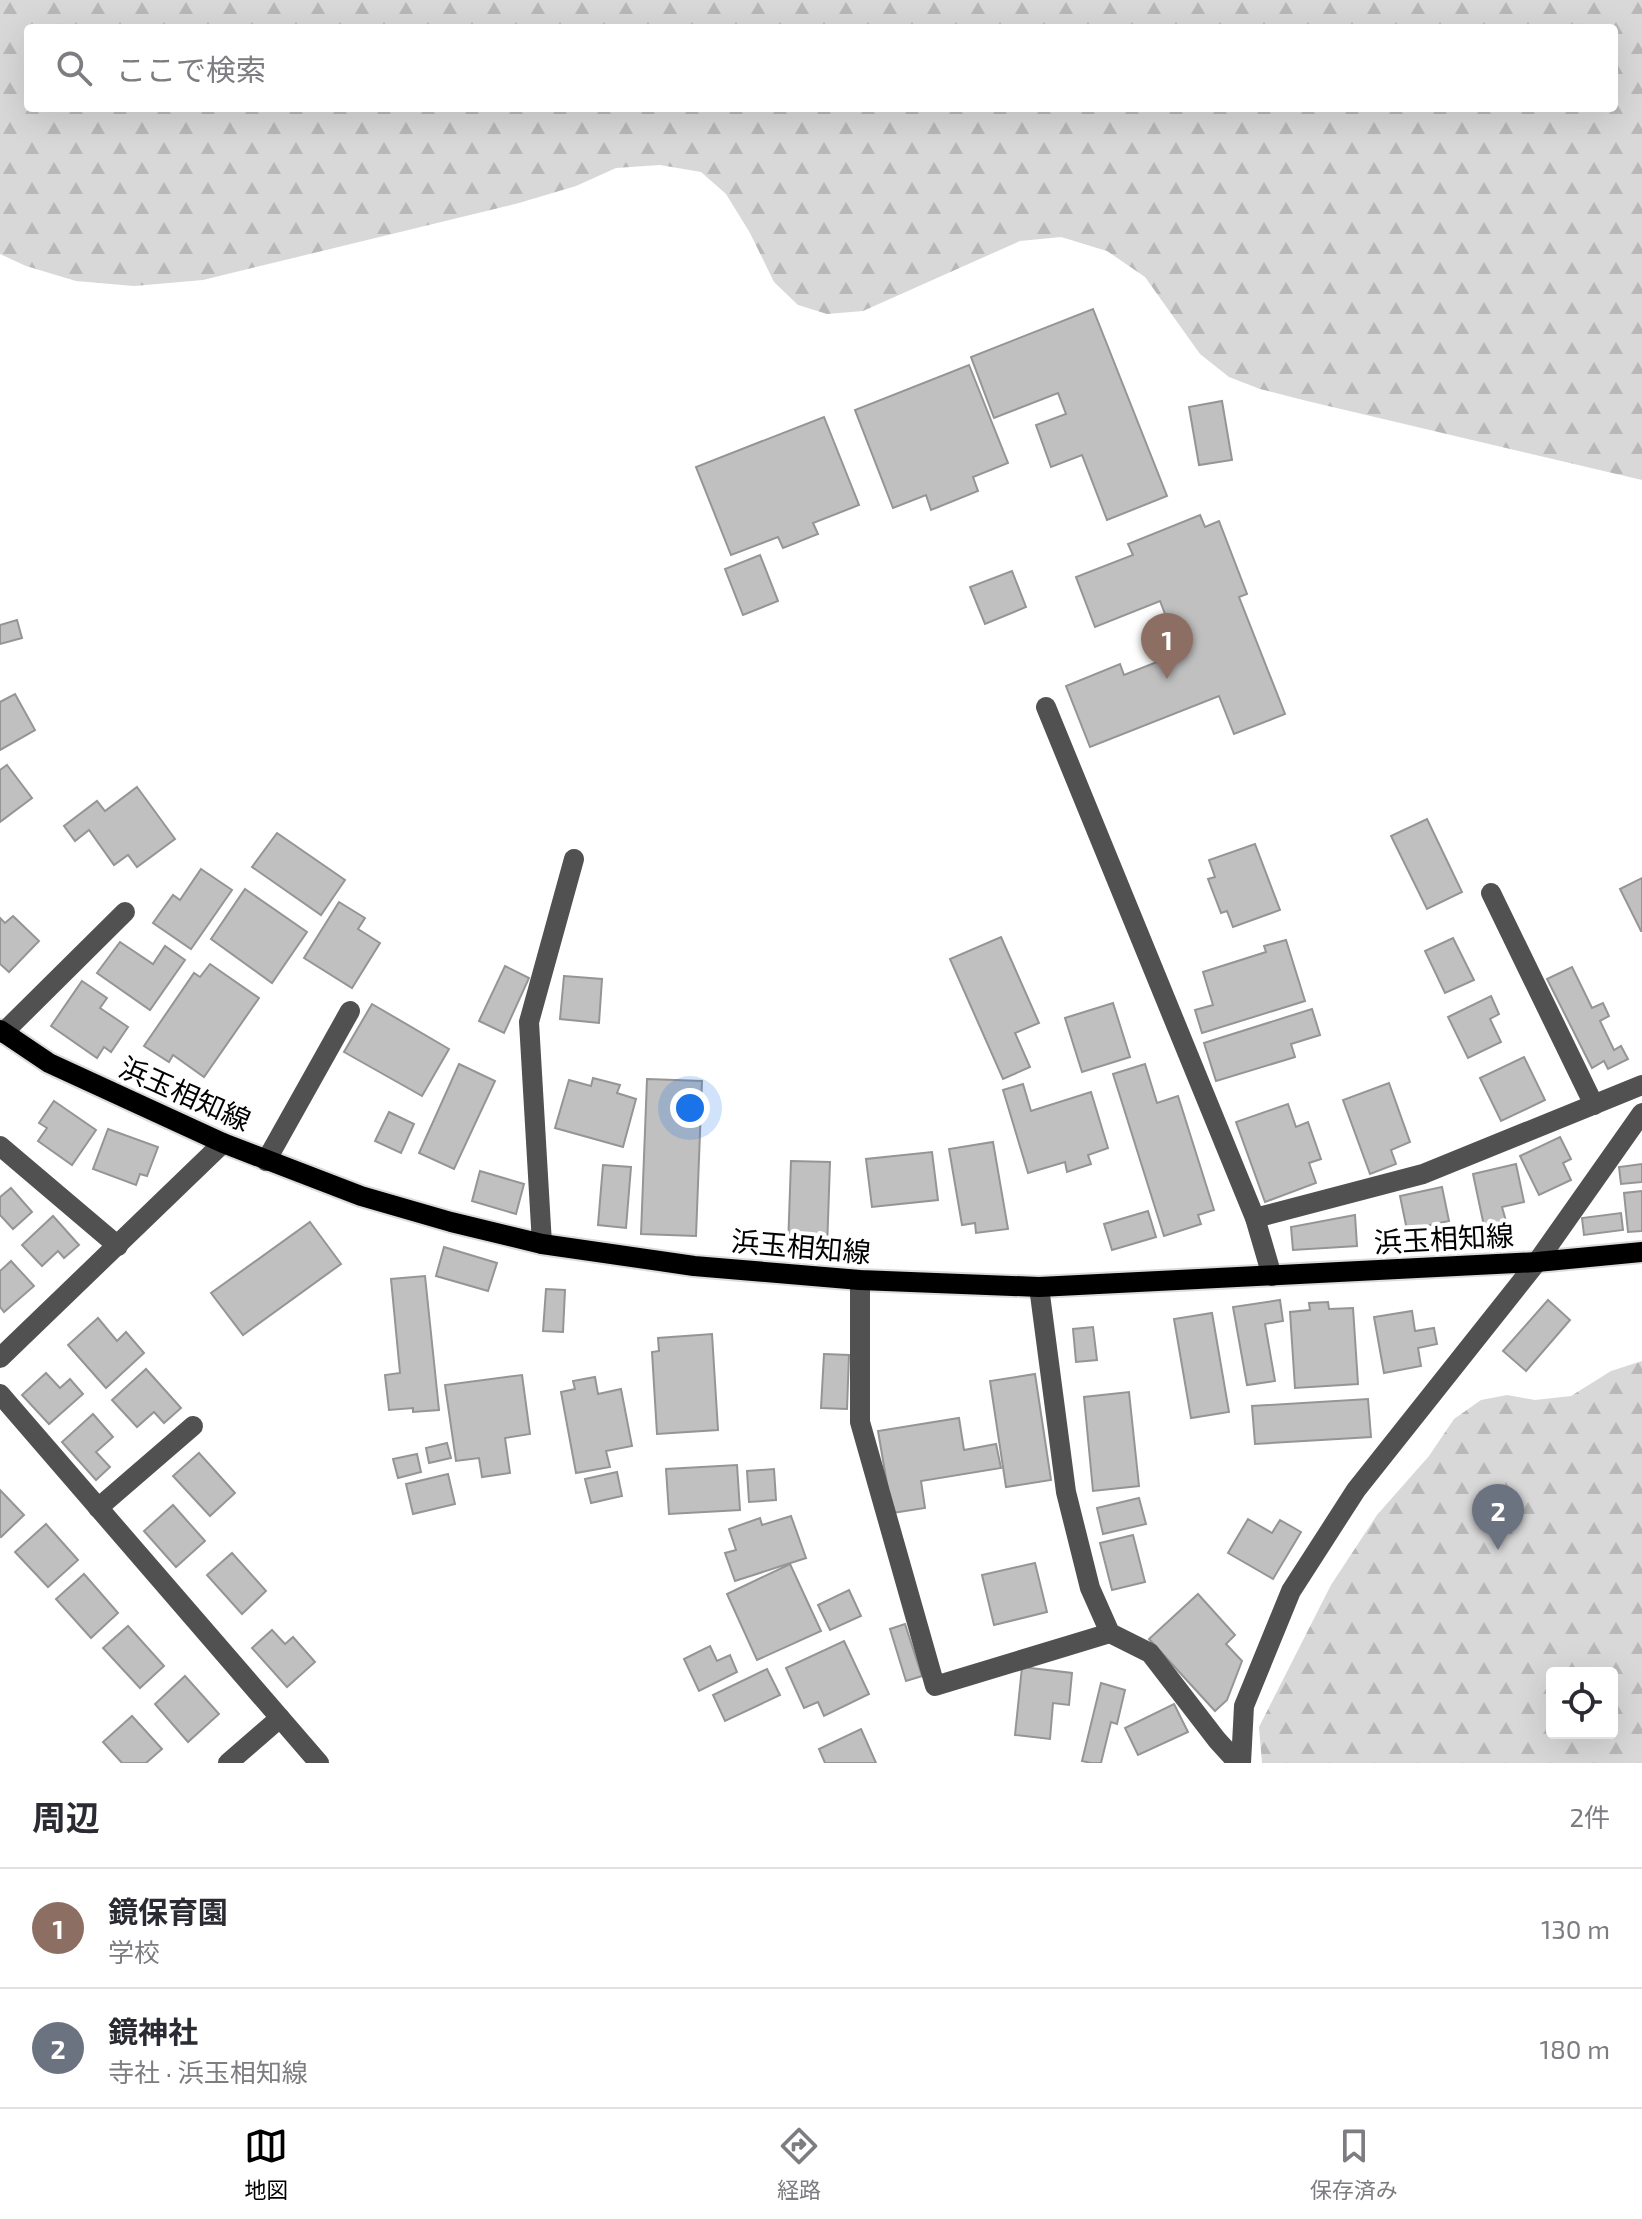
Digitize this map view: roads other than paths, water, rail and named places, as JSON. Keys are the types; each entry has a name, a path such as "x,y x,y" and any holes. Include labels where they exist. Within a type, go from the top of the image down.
{"main road":[{"name":"浜玉相知線","path":"2,1031 49,1063 223,1143 361,1196 542,1244 694,1266 860,1280 1039,1287 1537,1262 1642,1252"}],"street":[{"path":"1046,707 1255,1218 1272,1276"},
{"path":"542,1244 529,1022 574,859"},
{"path":"1491,893 1594,1105"},
{"path":"2,1031 125,912"},
{"path":"266,1161 350,1011"},
{"path":"1255,1218 1423,1174 1642,1085"},
{"path":"1240,1763 1244,1706 1291,1591 1356,1490 1537,1262 1642,1113"},
{"path":"2,1352 118,1246 223,1143"},
{"path":"0,1146 118,1246"},
{"path":"860,1280 860,1422 935,1686 1110,1633"},
{"path":"1039,1287 1066,1492 1090,1588 1110,1633 1150,1653 1217,1740 1240,1763"},
{"path":"0,1394 319,1763"},
{"path":"98,1508 193,1426"},
{"path":"228,1763 280,1718"}],"place":[{"name":"鏡保育園","path":"1167,679"},
{"name":"鏡神社","path":"1498,1550"}]}
